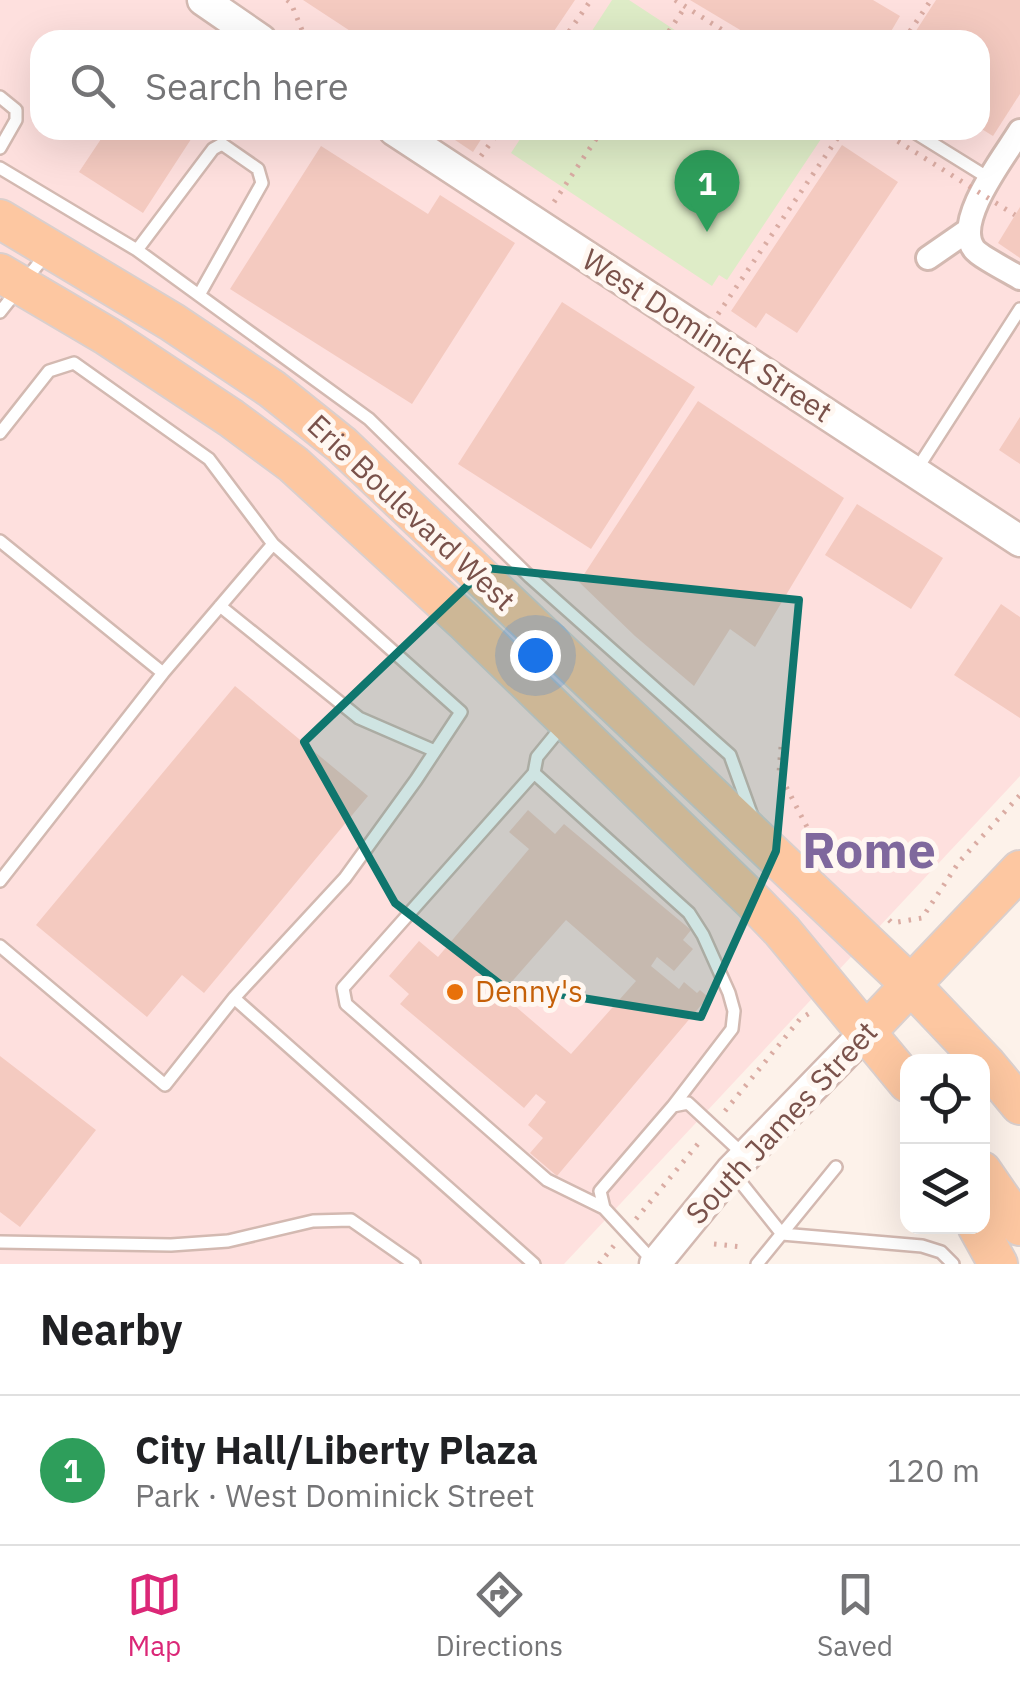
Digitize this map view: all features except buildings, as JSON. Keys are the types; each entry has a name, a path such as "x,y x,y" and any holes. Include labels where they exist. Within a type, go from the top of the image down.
{"main road":[{"name":"Erie Boulevard West","path":"0,219 172,322 272,389 342,445 910,985 1020,1105"},
{"name":"Erie Boulevard West","path":"7,290 138,357 293,464 464,621 773,921 900,1073"},
{"name":"South James Street","path":"866,1032 1020,870"},
{"path":"990,1183 1020,1226"},
{"path":"981,1234 998,1264"}],"street":[{"path":"203,0 247,30"},
{"path":"1020,131 971,212 967,231 974,249 1020,278"},
{"name":"West Dominick Street","path":"409,140 1020,541"},
{"path":"928,258 967,231"},
{"name":"South James Street","path":"655,1264 738,1163 866,1032"}],"lane":[{"path":"0,97 16,110 16,120 0,148"},
{"path":"927,140 990,180"},
{"path":"137,250 213,149 222,144 258,170 262,183 199,296"},
{"path":"0,168 137,250 369,419 530,577 730,755 762,844"},
{"path":"7,290 49,250"},
{"path":"915,473 1020,309"},
{"path":"0,433 49,370 74,363 209,460 273,544 461,712 344,878 234,998 165,1085 0,946"},
{"path":"0,542 163,673"},
{"path":"0,882 163,673 273,544"},
{"path":"220,606 359,718 436,751"},
{"path":"566,721 537,757 534,773 343,988 346,1004 547,1180 604,1208 655,1264"},
{"path":"534,773 689,913 703,936 734,1011 732,1029 600,1191 604,1208"},
{"path":"234,998 534,1264"},
{"path":"672,1106 688,1103 738,1163 782,1234"},
{"path":"757,1264 836,1167"},
{"path":"0,1242 171,1245 228,1240 313,1221 351,1220 414,1264"},
{"path":"782,1234 922,1246 941,1252 952,1264"}],"path":[{"path":"287,0 302,30"},
{"path":"570,30 591,0"},
{"path":"675,0 722,30"},
{"path":"911,30 931,0"},
{"path":"670,30 685,7"},
{"path":"538,226 595,140"},
{"path":"703,332 836,140"},
{"path":"896,140 1015,215"},
{"path":"782,747 779,773 821,854"},
{"path":"880,912 892,923 922,918 959,862 1020,794"},
{"path":"714,1244 743,1248"}],"highlighted area":[{"path":"486,568 799,600 776,851 701,1017 501,985 395,903 304,742"}],"shaded area":[{"path":"0,0 1020,0 1020,776 564,1264 0,1264"}],"green space":[{"path":"612,0 629,0 675,30 592,30"},
{"path":"519,140 820,140 727,280 719,275 712,286 511,153"}],"place":[{"name":"City Hall/Liberty Plaza","path":"707,232"},
{"name":"Denny's","path":"455,992"}],"district":[{"name":"Rome","path":"869,850"}]}
